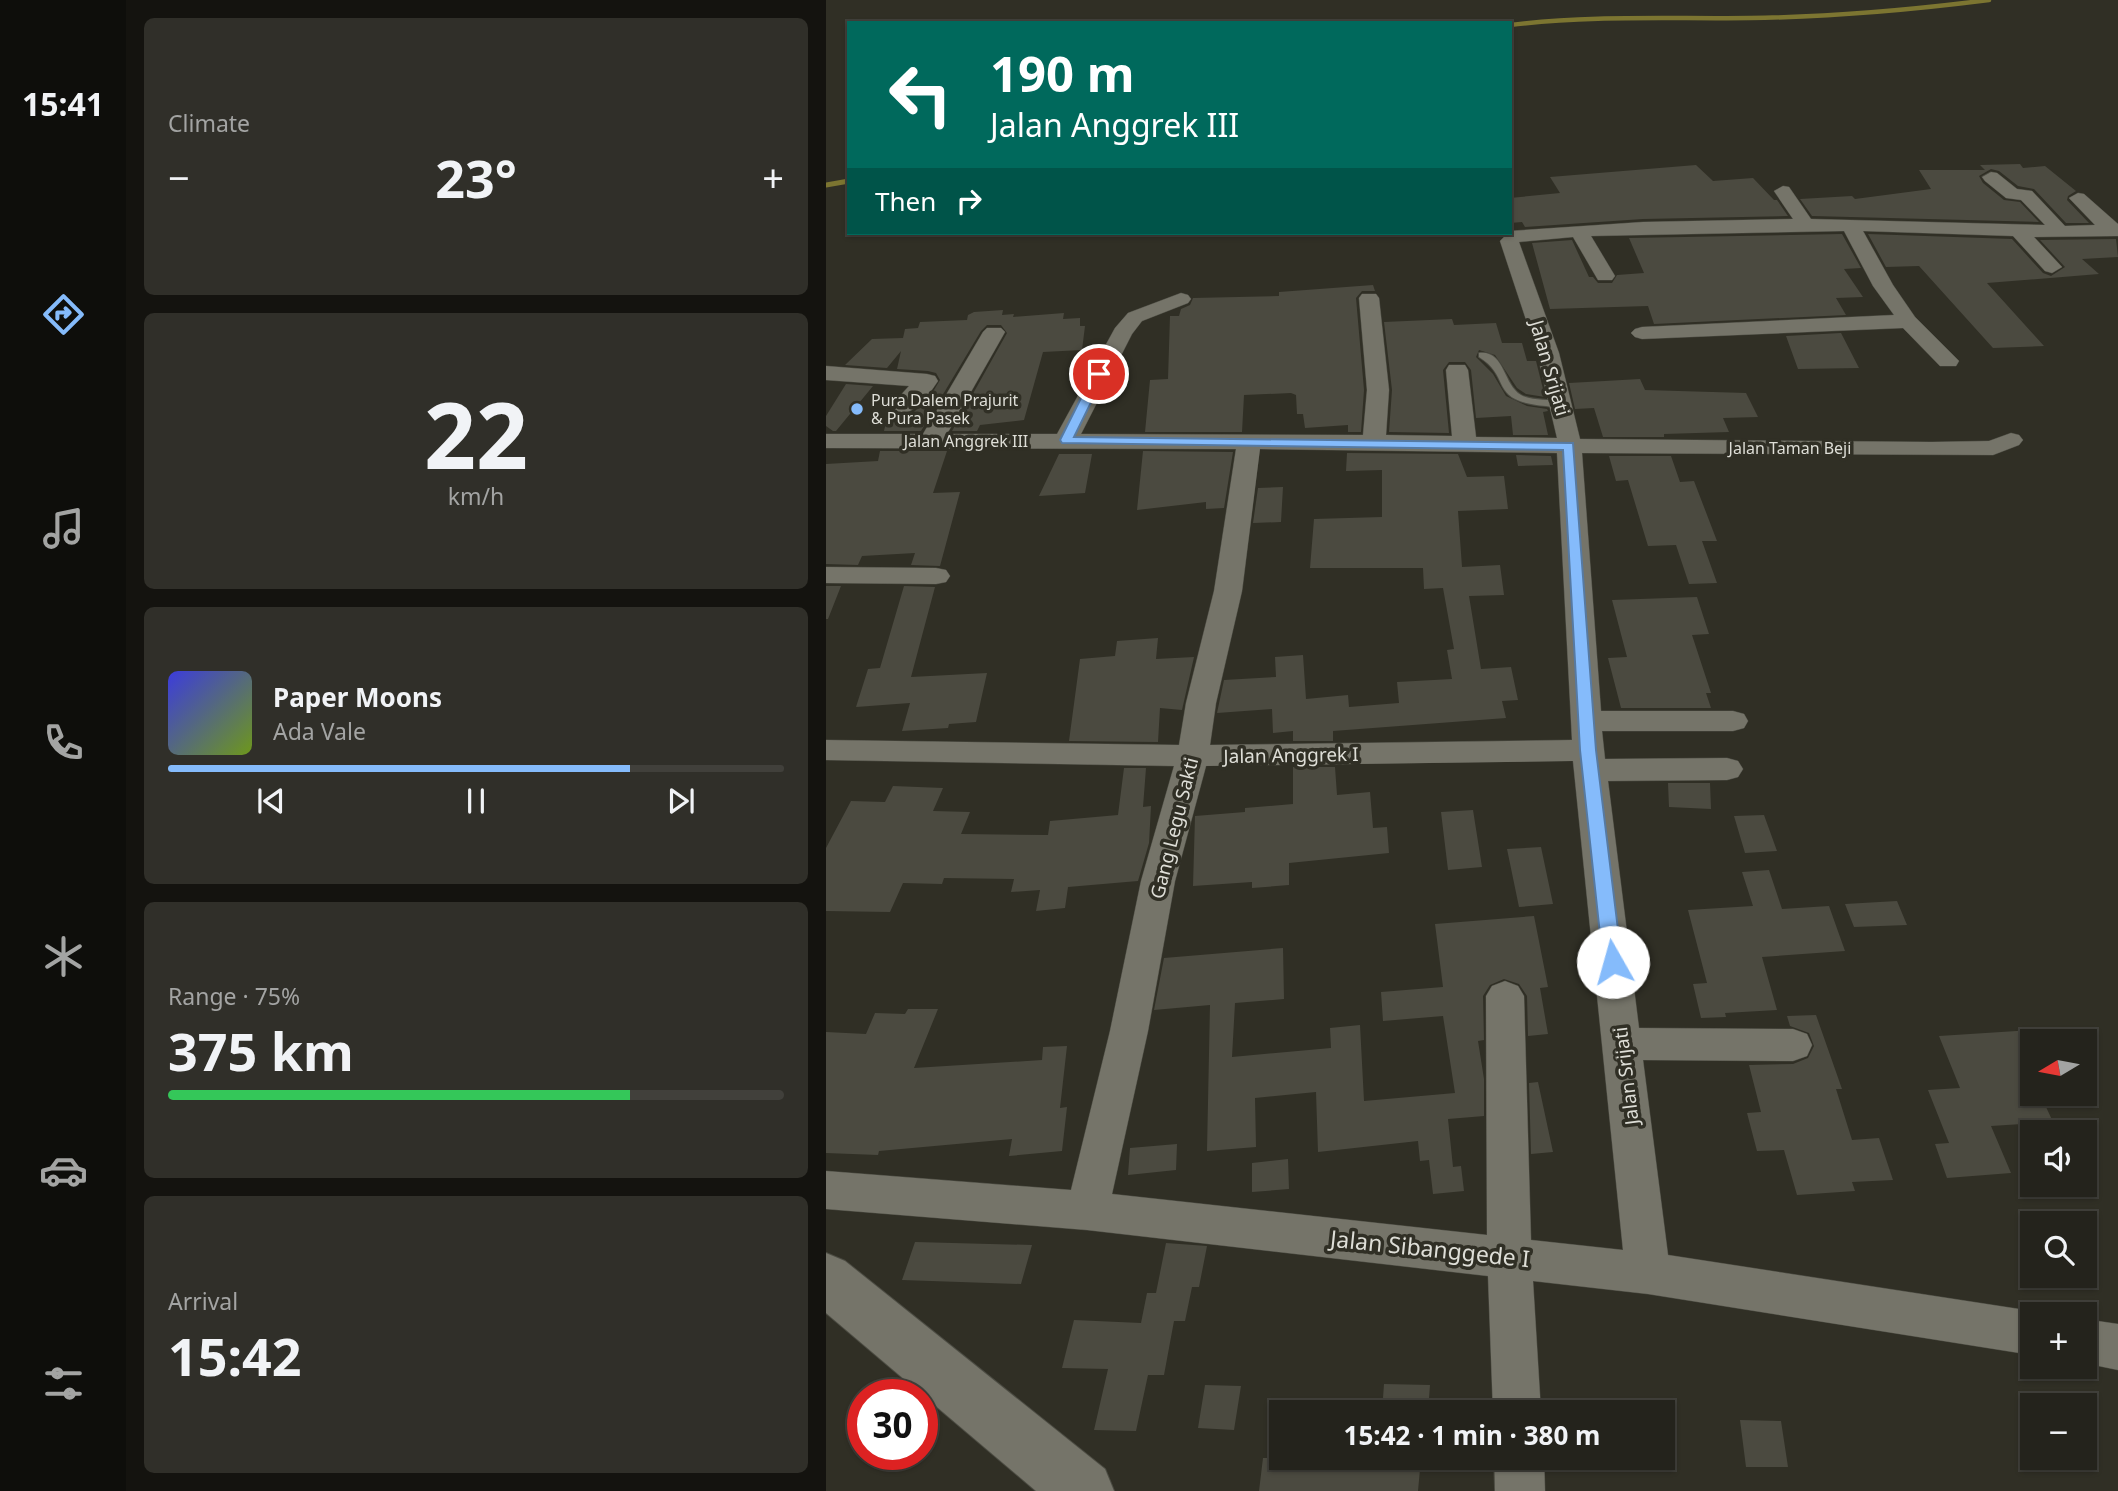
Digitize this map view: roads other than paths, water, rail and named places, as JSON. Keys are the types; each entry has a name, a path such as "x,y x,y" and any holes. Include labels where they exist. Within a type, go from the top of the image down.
{"main road":[{"path":"826,1279 1074,1488"}],"street":[{"path":"1991,177 2012,194 2026,195 2095,234"},
{"path":"1783,191 1806,225"},
{"path":"2078,198 2095,234"},
{"name":"Jalan Srijati","path":"1648,1273 1588,747 1568,438 1548,353 1509,241 1517,235 1578,231 1806,225 1850,225 1934,235 2018,230 2095,234"},
{"path":"1850,225 1883,286 1908,321 1948,361"},
{"path":"2018,230 2052,267"},
{"path":"1578,231 1605,276"},
{"path":"1369,298 1378,390 1374,442"},
{"path":"1066,440 1122,332 1136,317 1181,299"},
{"path":"1642,333 1908,321"},
{"path":"931,441 994,332"},
{"path":"1457,370 1465,444"},
{"path":"826,373 925,380 926,383 900,409"},
{"path":"1568,438 1629,429"},
{"name":"Jalan Anggrek III","path":"826,441 1066,440 1465,444 1568,438"},
{"name":"Jalan Taman Beji","path":"1568,438 1931,449 1993,447 2011,440"},
{"name":"Gang Legu Sakti","path":"1087,1211 1129,1031 1158,881 1193,756 1201,703 1228,591 1249,442"},
{"path":"826,575 936,576"},
{"path":"1588,747 1733,721"},
{"path":"1588,747 1727,769"},
{"name":"Jalan Anggrek I","path":"826,750 1193,756 1588,747"},
{"path":"1505,996 1509,1257 1516,1400"},
{"path":"1622,1044 1793,1045"},
{"name":"Jalan Sibanggede I","path":"826,1190 1087,1211 1648,1273 2020,1331"},
{"path":"2097,1344 2118,1347"},
{"path":"1519,1470 1520,1491"}],"lane":[{"path":"1483,355 1498,363 1508,390 1516,396 1561,404"}],"waterway":[{"path":"1512,25 1600,19 1810,16 1989,0"},
{"path":"826,185 847,181"}],"place":[{"name":"Pura Dalem Prajurit & Pura Pasek","path":"857,409"}]}
